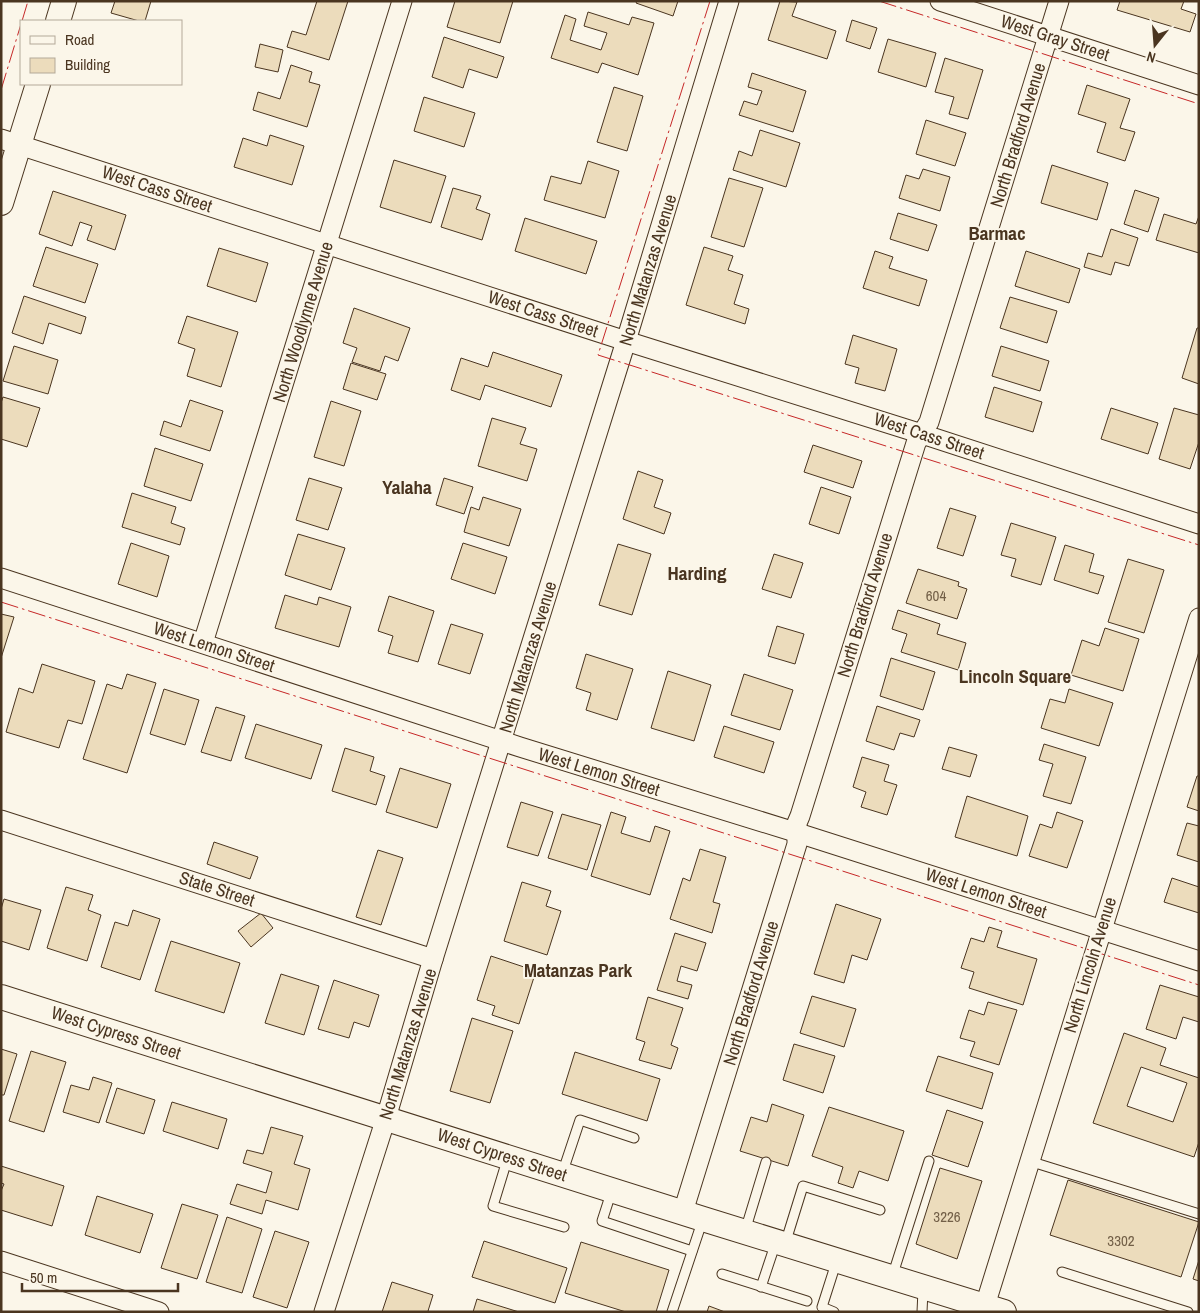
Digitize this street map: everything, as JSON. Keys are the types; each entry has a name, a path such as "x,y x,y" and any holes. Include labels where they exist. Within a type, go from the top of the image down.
{"street":[{"path":"58,20 64,1"},
{"name":"North Woodlynne Avenue","path":"203,643 402,1"},
{"name":"North Matanzas Avenue","path":"324,1312 386,1118 433,959 626,341 728,1"},
{"name":"West Gray Street","path":"940,1 1199,85"},
{"name":"North Bradford Avenue","path":"693,1216 797,844 797,823 916,443 930,422 1059,1"},
{"path":"1,203 10,142 38,85"},
{"name":"West Cass Street","path":"10,142 1199,524"},
{"name":"West Lemon Street","path":"1,578 1199,962"},
{"name":"North Lincoln Avenue","path":"990,1309 1029,1160 1199,618"},
{"name":"State Street","path":"1,820 433,959"},
{"name":"West Cypress Street","path":"1,997 990,1309"},
{"path":"1,1261 159,1312"}],"lane":[{"path":"562,1174 580,1120 634,1138"},
{"path":"508,1157 493,1206 564,1228"},
{"path":"1029,1160 1199,1214"},
{"path":"892,1277 929,1161"},
{"path":"745,1232 766,1162"},
{"path":"761,1287 803,1186 880,1210"},
{"path":"612,1190 602,1221 692,1250"},
{"path":"672,1312 692,1250 693,1216"},
{"path":"834,1312 822,1307 837,1260"},
{"path":"1062,1272 1188,1312"},
{"path":"722,1274 807,1302"},
{"path":"922,1312 924,1287"}],"building":[{"path":"115,1 151,1 145,20 136,20 111,13"},
{"path":"317,1 348,1 329,60 287,47 292,31 306,35"},
{"path":"455,1 513,1 500,43 447,27"},
{"path":"637,1 678,1 673,16 636,3"},
{"path":"780,1 797,2 792,16 836,31 827,59 768,40"},
{"path":"1120,1 1184,1 1181,9 1196,14 1190,32 1117,10"},
{"path":"588,12 629,25 632,17 654,23 638,75 602,63 598,73 551,58 565,15 576,19 570,40 601,50 607,33 584,26"},
{"path":"852,20 877,28 870,49 846,41"},
{"path":"444,37 504,57 497,78 469,69 463,88 432,77"},
{"path":"888,39 936,53 926,87 878,72"},
{"path":"260,44 283,50 278,72 255,67"},
{"path":"945,58 983,70 968,119 949,114 954,97 935,92"},
{"path":"291,65 312,72 309,82 320,85 307,127 253,110 258,92 280,99"},
{"path":"752,73 806,91 793,132 739,115 744,101 757,105 762,91 748,87"},
{"path":"1087,85 1130,99 1120,128 1135,132 1125,161 1097,152 1106,123 1078,114"},
{"path":"614,87 643,96 627,151 597,142"},
{"path":"424,97 475,113 464,147 414,131"},
{"path":"926,120 966,133 955,166 916,154"},
{"path":"760,130 800,143 786,187 733,170 739,151 752,156"},
{"path":"270,135 304,146 292,185 234,167 243,138 267,146"},
{"path":"394,160 446,176 431,223 380,207"},
{"path":"588,161 619,171 605,218 544,200 551,176 581,184"},
{"path":"1052,165 1108,183 1097,220 1041,203"},
{"path":"923,169 950,177 940,211 899,198 906,175 919,179"},
{"path":"729,178 763,188 744,247 711,237"},
{"path":"453,188 481,196 476,209 490,214 482,240 441,227"},
{"path":"1135,190 1159,198 1148,232 1124,224"},
{"path":"53,191 126,215 115,250 87,240 92,226 80,222 72,246 39,234"},
{"path":"898,213 937,225 928,251 890,239"},
{"path":"1164,214 1196,224 1199,216 1199,253 1156,240"},
{"path":"525,218 597,241 586,274 515,251"},
{"path":"1111,229 1138,238 1129,266 1115,262 1111,275 1084,267 1088,253 1102,257"},
{"path":"46,247 98,264 85,303 33,286"},
{"path":"704,247 733,256 728,270 743,275 734,304 749,309 745,324 686,305"},
{"path":"219,248 268,263 256,302 207,286"},
{"path":"875,251 893,257 889,268 927,280 919,306 863,288"},
{"path":"1026,251 1080,269 1069,303 1015,286"},
{"path":"24,296 86,317 81,334 49,323 43,344 12,333"},
{"path":"1010,297 1057,311 1047,343 1000,328"},
{"path":"354,308 410,328 398,361 385,356 380,371 352,362 357,348 343,343"},
{"path":"187,316 238,332 221,387 187,376 195,349 178,343"},
{"path":"1197,328 1199,328 1199,384 1182,378"},
{"path":"853,335 897,349 885,391 855,383 859,368 845,364"},
{"path":"14,346 58,360 48,394 3,381"},
{"path":"1001,346 1049,361 1040,391 992,376"},
{"path":"493,352 562,375 551,407 485,385 480,400 451,390 461,358 488,367"},
{"path":"351,363 386,374 377,400 343,389"},
{"path":"994,387 1042,402 1033,432 985,417"},
{"path":"3,397 40,408 27,447 1,439 1,403"},
{"path":"190,400 223,411 210,451 160,435 164,421 181,427"},
{"path":"331,401 361,411 344,466 314,457"},
{"path":"1111,408 1158,423 1148,454 1101,439"},
{"path":"1174,408 1199,415 1199,442 1190,469 1159,459"},
{"path":"492,418 526,428 520,444 537,449 527,481 478,466"},
{"path":"813,445 862,461 853,488 804,472"},
{"path":"155,448 203,464 191,501 144,486"},
{"path":"638,471 663,480 654,507 671,513 664,534 623,519"},
{"path":"309,478 342,488 328,530 296,520"},
{"path":"444,478 473,487 464,514 436,505"},
{"path":"821,487 851,497 839,534 809,524"},
{"path":"132,493 176,507 171,523 185,528 180,545 122,527"},
{"path":"483,497 521,509 509,546 464,532 471,507 479,510"},
{"path":"950,508 976,516 963,556 937,548"},
{"path":"1011,523 1056,537 1041,585 1011,576 1016,559 1001,555"},
{"path":"298,534 345,548 331,590 285,575"},
{"path":"131,543 169,556 157,597 118,584"},
{"path":"463,543 507,557 495,594 451,579"},
{"path":"618,544 651,554 632,615 599,605"},
{"path":"1065,545 1094,554 1089,572 1104,576 1098,594 1054,580"},
{"path":"774,554 803,563 791,598 762,589"},
{"path":"1128,559 1164,570 1144,633 1108,622"},
{"path":"918,569 959,582 958,586 967,589 957,619 906,603"},
{"path":"285,595 317,605 319,597 351,607 339,647 275,628"},
{"path":"389,596 434,611 418,662 388,653 393,636 378,631"},
{"path":"898,610 940,624 937,634 966,643 958,670 901,652 907,634 892,629"},
{"path":"1,614 14,617 1,658"},
{"path":"451,624 483,634 470,674 438,664"},
{"path":"777,626 804,634 795,664 768,656"},
{"path":"1105,628 1139,639 1123,691 1071,675 1082,640 1099,646"},
{"path":"586,654 633,669 617,720 586,710 591,693 576,688"},
{"path":"891,658 935,672 923,710 880,696"},
{"path":"42,664 95,681 82,724 68,720 59,748 6,732 19,688 33,693"},
{"path":"668,671 711,685 694,741 651,728"},
{"path":"127,674 156,683 127,773 83,759 107,684 122,689"},
{"path":"744,674 793,690 780,730 731,715"},
{"path":"164,689 199,700 185,745 150,734"},
{"path":"1069,689 1113,703 1099,746 1041,728 1050,699 1065,703"},
{"path":"877,706 920,720 914,737 900,733 894,750 866,741"},
{"path":"216,707 245,716 231,761 201,752"},
{"path":"256,724 322,745 311,779 245,758"},
{"path":"724,726 774,742 764,773 714,757"},
{"path":"1044,744 1086,757 1071,804 1043,796 1053,764 1039,760"},
{"path":"949,747 977,755 970,777 942,769"},
{"path":"345,748 374,757 370,771 385,776 376,805 332,791"},
{"path":"862,757 889,765 884,781 897,785 887,815 861,807 866,792 853,787"},
{"path":"400,768 451,784 437,828 386,812"},
{"path":"1197,776 1199,776 1199,811 1187,807"},
{"path":"967,796 1028,816 1017,856 955,837"},
{"path":"521,802 553,812 538,856 507,847"},
{"path":"611,812 626,817 621,833 650,842 655,826 670,831 650,895 591,876"},
{"path":"1057,812 1083,821 1067,868 1029,856 1040,824 1052,828"},
{"path":"562,814 601,825 587,870 548,858"},
{"path":"1187,823 1199,826 1199,862 1177,855"},
{"path":"214,842 258,857 250,879 207,864"},
{"path":"700,849 726,857 713,902 720,904 712,933 670,919 683,878 690,881"},
{"path":"378,850 403,858 381,925 356,917"},
{"path":"1172,878 1199,887 1199,913 1164,902"},
{"path":"522,882 551,891 546,906 561,911 547,955 504,941"},
{"path":"66,887 93,895 88,910 101,915 87,961 47,948"},
{"path":"4,899 41,910 29,950 1,941 1,909"},
{"path":"836,904 881,919 867,960 852,955 844,983 814,974"},
{"path":"133,910 160,919 140,980 101,967 115,922 128,926"},
{"path":"261,913 273,928 251,947 238,931"},
{"path":"989,927 1002,931 997,947 1037,959 1023,1005 969,988 974,972 961,968 971,938 984,942"},
{"path":"675,933 706,943 697,971 681,966 677,981 692,985 688,999 657,990"},
{"path":"171,941 240,963 224,1013 155,991"},
{"path":"491,956 536,971 519,1024 492,1015 495,1006 477,1000"},
{"path":"281,974 319,986 304,1035 265,1023"},
{"path":"334,980 379,995 369,1027 354,1022 349,1038 318,1029"},
{"path":"1160,985 1199,997 1199,1022 1183,1017 1176,1039 1146,1029"},
{"path":"812,996 856,1009 844,1047 800,1033"},
{"path":"648,997 683,1008 671,1045 678,1048 671,1069 639,1060 645,1042 636,1039"},
{"path":"988,1002 1017,1010 999,1065 970,1056 975,1042 960,1038 969,1010 984,1015"},
{"path":"472,1018 513,1031 490,1103 450,1091"},
{"path":"1124,1033 1166,1048 1160,1065 1199,1078 1199,1142 1194,1157 1093,1123","holes":["1141,1067 1187,1083 1173,1122 1127,1106"]},
{"path":"794,1044 835,1056 823,1093 783,1080"},
{"path":"1,1049 17,1054 4,1095 1,1095"},
{"path":"31,1051 66,1062 44,1132 9,1121"},
{"path":"575,1052 660,1079 647,1121 562,1094"},
{"path":"938,1056 993,1073 982,1109 926,1091"},
{"path":"93,1077 112,1083 99,1123 63,1112 71,1085 89,1090"},
{"path":"117,1088 155,1100 144,1134 106,1122"},
{"path":"172,1102 227,1119 218,1149 163,1131"},
{"path":"772,1104 804,1115 788,1166 740,1151 751,1117 767,1122"},
{"path":"829,1107 904,1131 888,1181 859,1171 853,1188 838,1183 843,1167 812,1156"},
{"path":"947,1110 983,1122 968,1167 932,1155"},
{"path":"271,1127 303,1136 294,1164 310,1169 298,1210 266,1200 262,1214 230,1204 237,1184 266,1193 272,1172 243,1163 247,1150 263,1154"},
{"path":"1,1166 64,1186 52,1226 1,1210 1,1191 4,1184 1,1183"},
{"path":"940,1168 982,1181 957,1259 916,1244"},
{"path":"1068,1180 1199,1222 1181,1277 1050,1235"},
{"path":"97,1196 153,1214 140,1253 85,1235"},
{"path":"182,1204 218,1215 197,1279 161,1268"},
{"path":"227,1217 262,1229 242,1293 206,1282"},
{"path":"275,1231 309,1242 287,1308 253,1297"},
{"path":"484,1241 567,1268 555,1303 472,1277"},
{"path":"581,1242 669,1270 656,1312 626,1312 565,1293"},
{"path":"1199,1260 1199,1281 1193,1279"},
{"path":"392,1282 433,1295 428,1311 431,1312 382,1312"},
{"path":"477,1299 519,1312 473,1312"},
{"path":"709,1306 725,1312 707,1312"}],"power":[{"path":"22,20 28,1"},
{"path":"710,1 598,355 1199,545"},
{"path":"879,1 1199,104"},
{"path":"1,90 20,27"},
{"path":"1,602 1199,985"}],"district":[{"name":"Barmac","path":"997,233"},
{"name":"Yalaha","path":"407,487"},
{"name":"Harding","path":"697,573"},
{"name":"Lincoln Square","path":"1015,676"},
{"name":"Matanzas Park","path":"578,970"}]}
